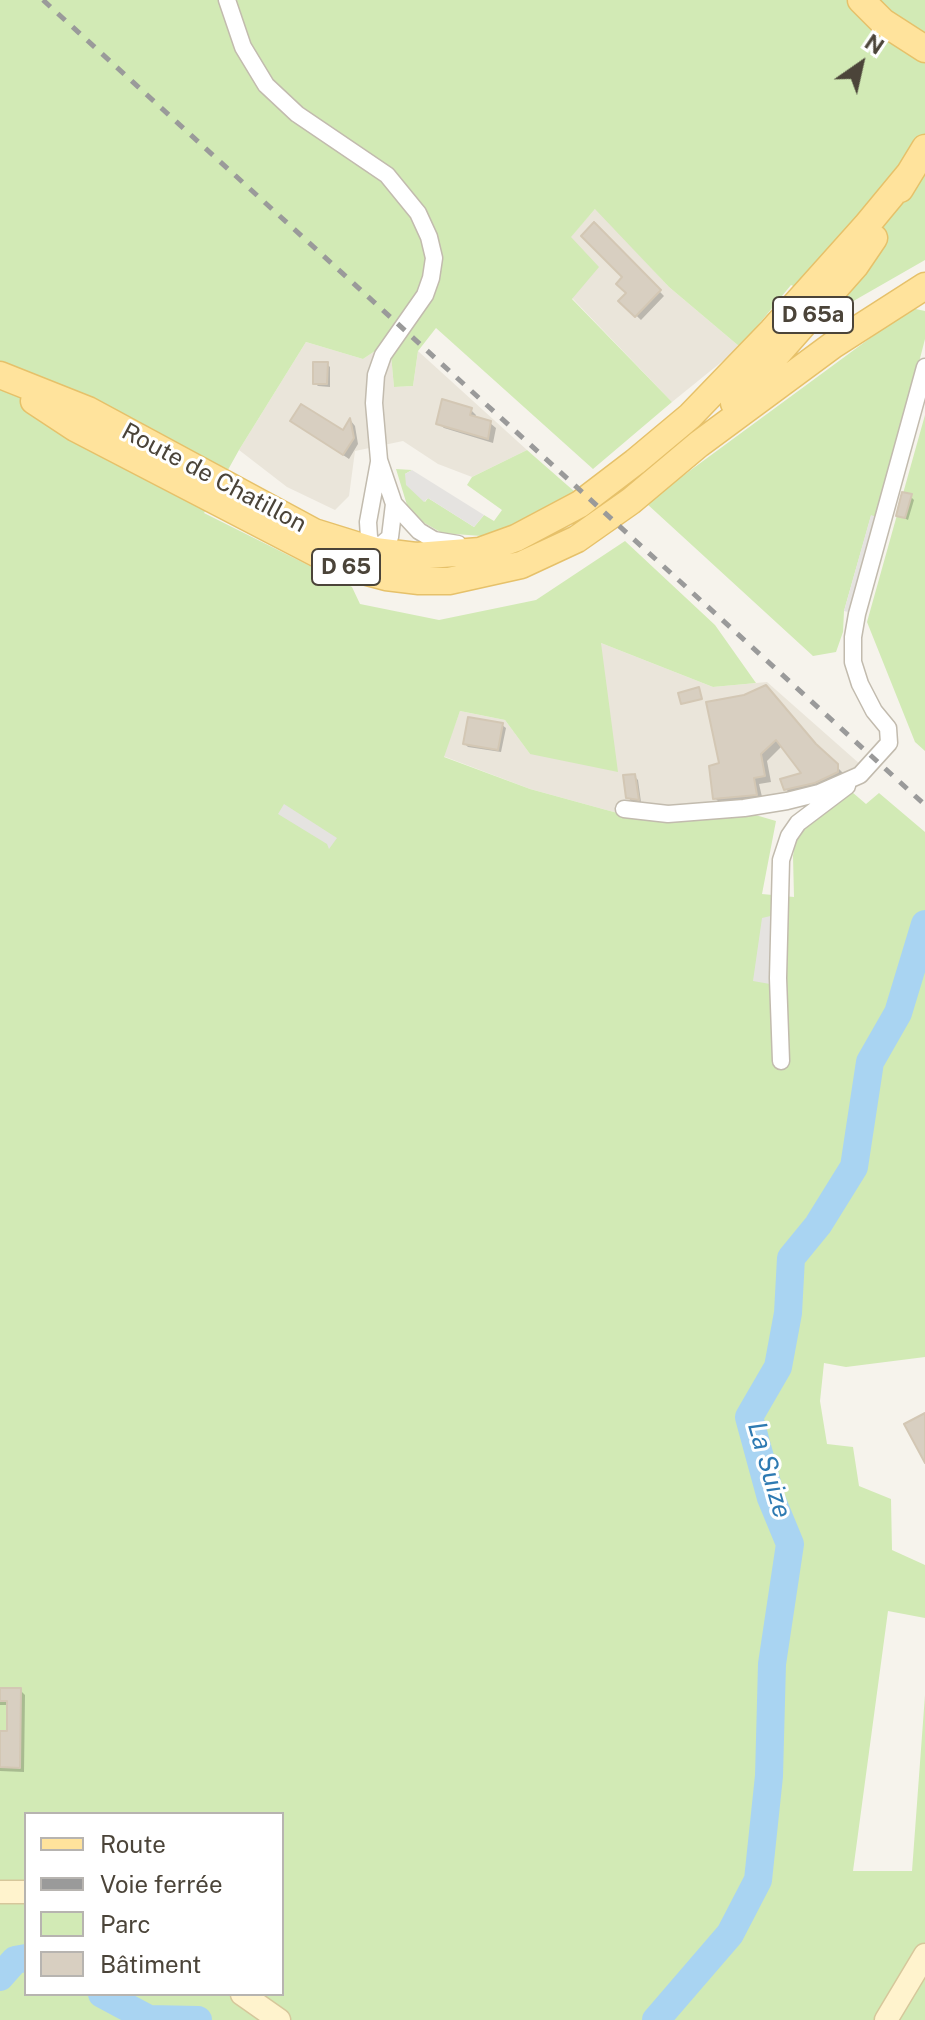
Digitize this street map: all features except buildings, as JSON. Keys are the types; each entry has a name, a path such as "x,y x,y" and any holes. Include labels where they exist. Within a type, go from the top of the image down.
{"main road":[{"path":"861,0 883,22 925,49"},
{"name":"D 65a","path":"699,444 855,266 925,148"},
{"name":"Route de Chatillon","path":"0,377 75,428 337,564 349,555 375,551 416,556 480,551 516,538 580,504 692,414 744,362 909,174"},
{"name":"Route de Chatillon","path":"349,555 386,577 449,581 508,569 554,552 631,501 699,444 833,345 925,286"},
{"path":"0,1892 24,1892"},
{"path":"886,2020 925,1955"},
{"path":"245,1996 279,2020"}],"street":[{"path":"227,0 243,47 266,85 297,114 387,175 418,213 429,237 434,258 425,295 383,355 376,375 374,403 379,460 394,504 419,531 434,540 458,544 516,538"},
{"path":"781,1061 778,978 781,860 789,836 798,823 860,775 889,743 888,728 874,711 860,684 853,662 853,637 925,367"},
{"path":"379,460 368,522 369,537 386,577"},
{"path":"375,551 390,537 394,504"},
{"path":"349,555 368,522"},
{"path":"624,809 668,814 744,808 819,793 860,775"}],"shaded area":[{"path":"596,208 669,287 740,347 672,402 572,298 570,237"},
{"path":"306,342 363,359 375,351 391,355 394,387 413,386 418,351 527,450 472,477 438,464 403,441 355,451 349,496 335,510 287,487 239,450"},
{"path":"412,470 484,515 474,527 428,498 424,502 406,485 405,474"},
{"path":"871,515 884,520 857,614 844,611"},
{"path":"601,643 713,687 767,682 861,765 843,781 759,799 621,814 530,789 443,756 460,711 505,720 530,754"},
{"path":"284,804 337,838 329,849 327,844 278,814"},
{"path":"779,914 775,922 770,984 753,981 762,918"}],"green space":[{"path":"0,0 925,0 925,260 843,307 791,285 740,347 669,287 595,209 571,237 599,267 572,299 672,402 593,469 436,328 418,351 413,386 394,387 391,355 375,351 363,359 306,342 204,513 352,587 360,604 439,620 536,600 625,541 715,625 756,683 713,687 601,643 618,772 530,754 505,720 460,711 444,757 530,789 621,814 752,814 776,821 762,894 794,897 796,838 809,824 852,792 866,804 879,793 925,832 925,1357 846,1367 824,1363 820,1401 827,1444 853,1447 859,1486 891,1499 892,1550 925,1565 925,1618 888,1611 853,1871 912,1871 925,1695 925,2020 0,2020"},
{"path":"911,308 925,311 925,339 879,518 871,516 844,611 843,632 836,652 813,656 646,503"},
{"path":"925,415 925,751 915,742 867,622"},
{"path":"527,450 575,492 528,520 481,536 442,533 421,521 407,505 396,469 412,470 405,474 425,502 428,498 474,527 484,515 494,521 502,510 467,485 472,477"}],"waterway":[{"name":"La Suize","path":"656,2020 730,1934 758,1880 769,1776 772,1664 790,1544 771,1498 749,1417 778,1367 788,1313 791,1258 818,1225 854,1167 870,1062 898,1013 925,924"},
{"name":"La Suize","path":"0,1977 15,1960 24,1958"},
{"name":"La Suize","path":"106,1996 149,2019 198,2020"}],"railway":[{"path":"43,0 925,805"}]}
